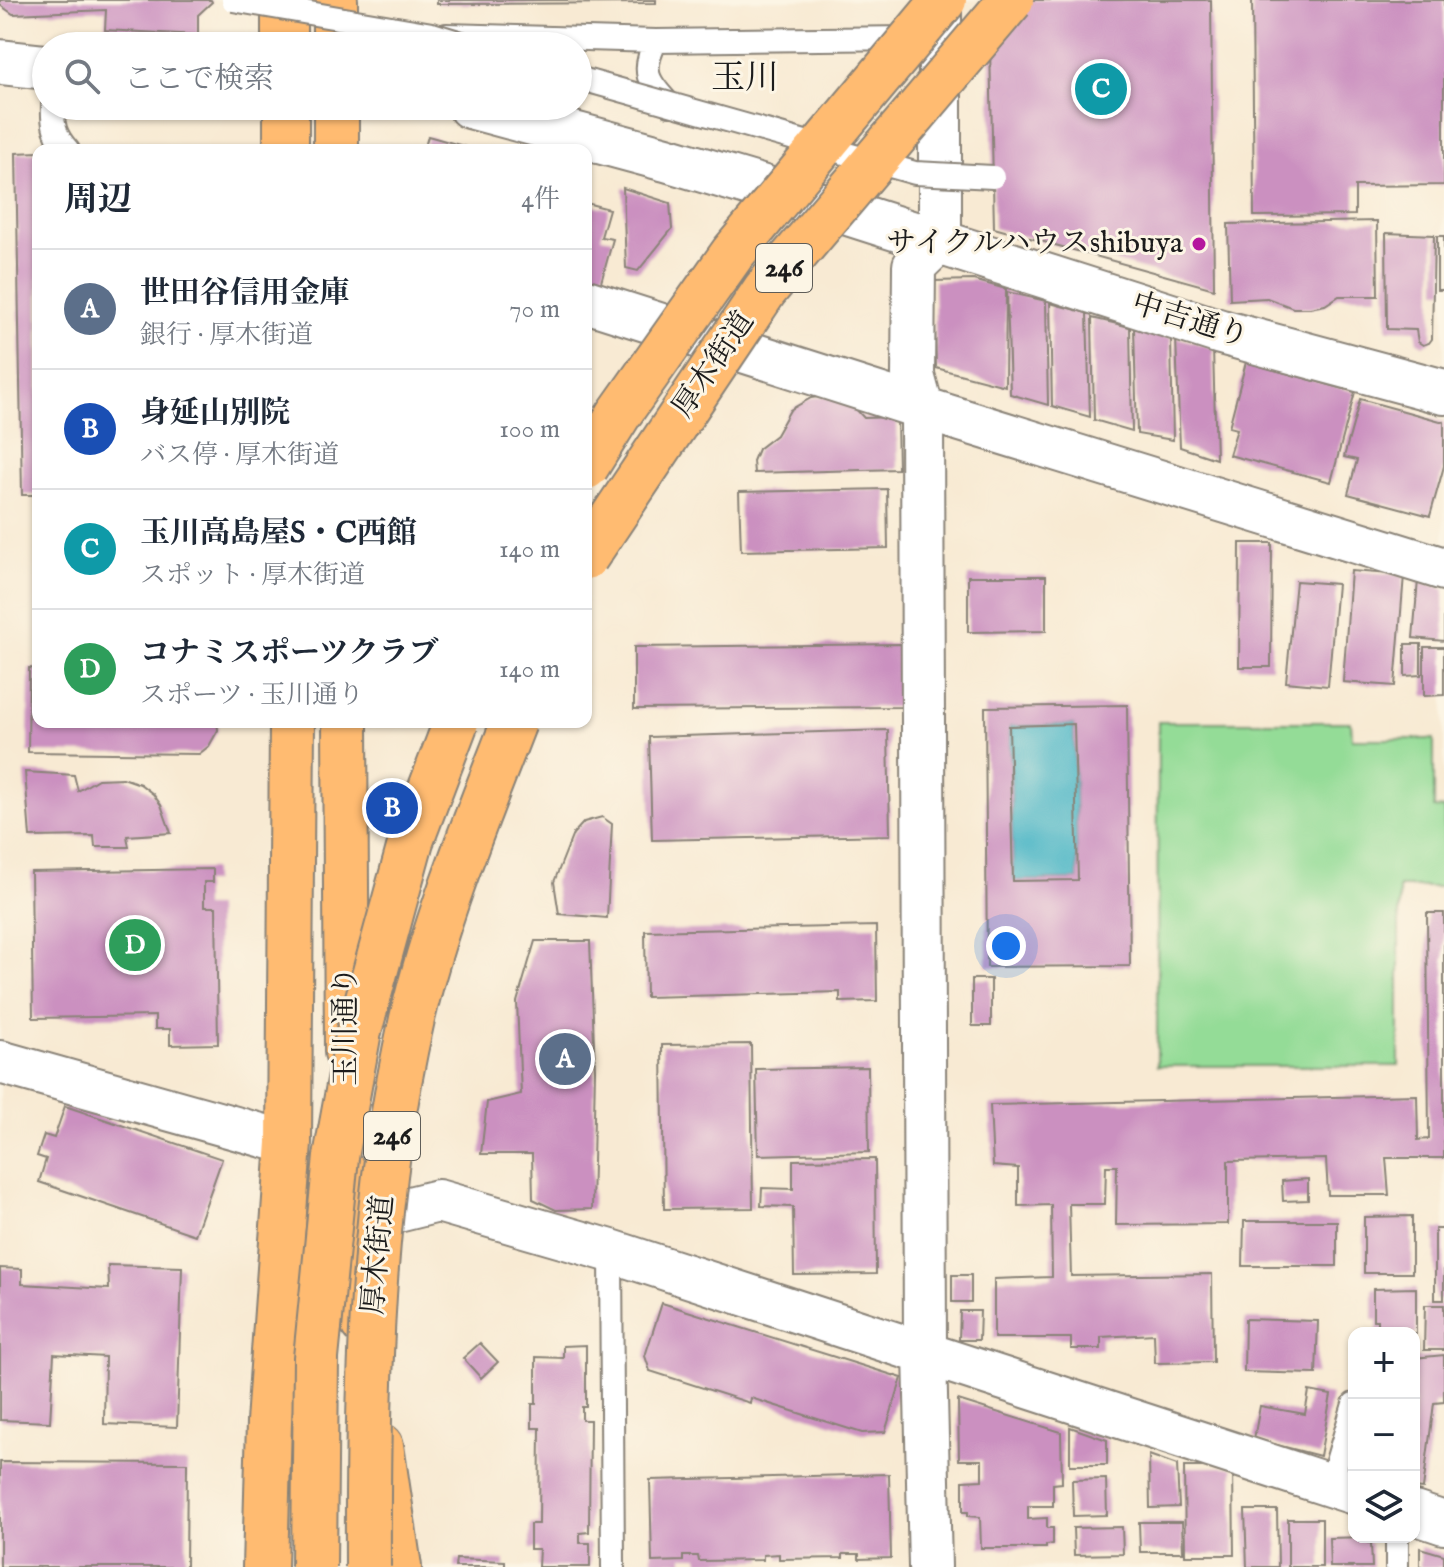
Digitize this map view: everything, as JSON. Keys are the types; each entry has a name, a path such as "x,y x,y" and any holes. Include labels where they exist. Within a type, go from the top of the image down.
{"highway":[{"path":"284,0 284,32"},
{"path":"335,0 335,32"},
{"name":"厚木街道","path":"592,548 765,290 1011,0"},
{"name":"厚木街道","path":"592,457 619,414 733,253 942,13"},
{"path":"286,120 286,144"},
{"path":"336,120 336,144"},
{"name":"玉川通り","path":"265,1567 269,1422 289,1143 292,728"},
{"name":"玉川通り","path":"345,728 349,1223 399,1567"},
{"name":"厚木街道","path":"314,1567 316,1358 336,1157 359,1031 411,841 454,728"},
{"name":"厚木街道","path":"368,1567 367,1455 375,1278 388,1155 412,1019 448,891 512,728"}],"street":[{"path":"930,1567 925,1352 922,408 913,375 914,266 940,241 942,13"},
{"path":"0,62 32,65"},
{"name":"中吉通り","path":"522,120 666,159 940,241 1221,332 1444,392"},
{"path":"592,303 1444,569"},
{"path":"0,1062 289,1143"},
{"path":"349,1223 438,1201 611,1251 1342,1489"},
{"path":"1420,1515 1444,1523"}],"lane":[{"path":"233,0 420,32"},
{"path":"592,39 770,40 942,13"},
{"path":"656,41 648,56 646,73 653,87 670,105"},
{"path":"592,82 915,173 993,177"},
{"path":"54,120 54,129 63,144"},
{"path":"611,1251 613,1567"},
{"path":"1342,1489 1348,1446"},
{"path":"1397,1543 1397,1567"}],"green space":[{"path":"1158,722 1351,722 1352,739 1434,739 1434,808 1444,809 1444,887 1399,887 1399,1066 1157,1066"}],"water":[{"path":"1074,724 1078,880 1013,881 1009,726"}],"building":[{"path":"0,0 212,2 198,15 198,32 105,30 106,10 13,14 0,5"},
{"path":"437,0 656,0 656,3 437,4"},
{"path":"989,0 1211,0 1214,289 994,228"},
{"path":"1252,0 1444,0 1444,185 1355,186 1355,215 1254,216"},
{"path":"428,136 456,144 426,144"},
{"path":"32,152 32,495 22,495 16,153"},
{"path":"623,188 670,203 672,229 638,271 626,268"},
{"path":"592,205 609,209 601,237 613,239 600,286 592,284"},
{"path":"1377,221 1378,296 1339,296 1325,305 1310,308 1293,308 1267,298 1230,300 1228,224"},
{"path":"1386,233 1434,235 1432,339 1429,343 1423,345 1418,342 1416,330 1387,329"},
{"path":"1437,236 1444,236 1444,290 1437,290"},
{"path":"973,280 1006,289 1005,386 936,368 934,281"},
{"path":"1007,292 1046,301 1048,405 1010,394"},
{"path":"1050,303 1087,313 1090,417 1052,406"},
{"path":"1092,318 1130,327 1132,431 1094,420"},
{"path":"1134,328 1171,338 1173,440 1137,434"},
{"path":"1176,337 1213,348 1216,459 1180,447"},
{"path":"1246,362 1355,392 1331,482 1229,455 1237,429 1229,427"},
{"path":"824,396 853,406 864,418 897,417 898,469 754,473 753,461 758,449 776,435 790,410 811,398"},
{"path":"1360,399 1444,422 1444,466 1430,516 1348,494 1357,460 1344,457"},
{"path":"887,489 888,548 741,551 739,492"},
{"path":"1240,543 1272,543 1271,667 1239,667"},
{"path":"1351,571 1404,575 1395,686 1343,682"},
{"path":"968,576 1046,576 1046,631 968,632"},
{"path":"1418,580 1444,589 1444,641 1413,638"},
{"path":"1296,581 1337,584 1328,686 1286,682"},
{"path":"901,644 902,707 634,709 634,647"},
{"path":"1405,644 1421,644 1421,675 1405,676"},
{"path":"1424,647 1444,647 1444,695 1424,696"},
{"path":"29,668 32,668 32,728 218,730 209,746 199,754 28,752"},
{"path":"1127,705 1130,966 987,967 985,707","holes":["1074,724 1078,880 1013,881 1009,726"]},
{"path":"888,730 890,835 652,840 649,737"},
{"path":"25,772 74,775 78,791 98,779 123,778 140,784 161,805 171,833 127,836 129,847 95,847 94,836 30,837"},
{"path":"602,817 612,824 607,918 559,914 554,882 573,834 584,822"},
{"path":"213,869 213,882 204,882 204,907 216,907 218,1044 170,1045 170,1029 155,1029 155,1016 33,1018 31,872"},
{"path":"1427,913 1444,913 1444,1158 1386,1158 1389,1195 1328,1195 1326,1159 1228,1161 1228,1224 1116,1225 1117,1166 1106,1166 1105,1204 1069,1204 1071,1276 1212,1274 1213,1362 1155,1363 1154,1334 1101,1337 1101,1349 1071,1349 1071,1338 994,1338 994,1279 1052,1277 1051,1205 1018,1206 1018,1168 993,1166 990,1105 1417,1095 1418,1140 1429,1139"},
{"path":"876,926 877,1001 840,1002 840,992 646,997 645,931"},
{"path":"535,941 590,941 595,1070 592,1209 556,1210 533,1199 532,1154 481,1154 487,1102 521,1094 517,1002"},
{"path":"972,979 991,979 991,1026 972,1026"},
{"path":"751,1044 753,1208 664,1209 662,1045"},
{"path":"868,1067 869,1152 758,1155 756,1069"},
{"path":"65,1106 222,1159 195,1235 39,1182 46,1159 37,1156 44,1135 54,1138"},
{"path":"875,1159 876,1274 794,1275 793,1207 761,1206 762,1188 793,1189 793,1160"},
{"path":"1308,1179 1308,1200 1283,1201 1282,1181"},
{"path":"1412,1216 1412,1273 1364,1273 1364,1217"},
{"path":"1244,1221 1337,1221 1337,1266 1243,1266"},
{"path":"1435,1229 1444,1229 1444,1300 1435,1300"},
{"path":"108,1265 182,1267 177,1427 104,1424 105,1357 54,1354 50,1422 0,1420 0,1268 22,1269 22,1284 109,1289"},
{"path":"952,1275 971,1275 971,1302 952,1302"},
{"path":"1416,1288 1416,1327 1377,1327 1377,1320 1373,1320 1373,1289"},
{"path":"662,1303 902,1378 885,1432 862,1433 751,1398 750,1403 650,1371 645,1356"},
{"path":"1425,1305 1444,1305 1444,1350 1424,1350"},
{"path":"960,1311 980,1311 979,1340 959,1340"},
{"path":"1245,1319 1318,1321 1316,1374 1244,1372"},
{"path":"480,1343 498,1362 481,1378 463,1358"},
{"path":"586,1345 586,1407 582,1407 582,1420 590,1420 589,1532 580,1533 580,1543 590,1543 590,1567 538,1567 539,1549 530,1549 530,1524 539,1524 540,1428 532,1428 532,1404 536,1404 536,1357 563,1358 563,1346"},
{"path":"1444,1355 1444,1402 1434,1403 1423,1489 1420,1489 1420,1357"},
{"path":"1309,1391 1331,1395 1320,1456 1254,1439 1260,1406 1305,1414"},
{"path":"958,1400 1061,1432 1062,1483 1053,1484 1053,1506 1028,1506 1028,1519 1047,1518 1047,1528 1053,1528 1053,1544 1046,1545 1046,1548 981,1548 980,1517 968,1516 968,1512 963,1512 963,1481 982,1480 982,1460 959,1460"},
{"path":"1070,1427 1107,1440 1107,1465 1070,1465"},
{"path":"1149,1455 1177,1465 1179,1507 1150,1508"},
{"path":"0,1462 187,1463 186,1567 0,1567"},
{"path":"1184,1467 1233,1467 1234,1555 1185,1555"},
{"path":"889,1474 891,1558 859,1559 859,1554 843,1554 843,1558 779,1559 779,1554 763,1555 763,1560 699,1561 698,1556 683,1556 683,1561 652,1562 650,1480"},
{"path":"1106,1479 1107,1515 1073,1516 1072,1480"},
{"path":"1245,1510 1277,1510 1278,1567 1247,1567"},
{"path":"1288,1519 1322,1519 1322,1567 1288,1567"},
{"path":"1139,1522 1182,1522 1183,1552 1140,1552"},
{"path":"1122,1527 1123,1554 1074,1555 1073,1528"},
{"path":"1329,1538 1348,1538 1348,1543 1371,1543 1372,1567 1330,1567"},
{"path":"1420,1548 1444,1555 1444,1567 1420,1567"},
{"path":"456,1559 505,1561 505,1567 455,1567"}],"place":[{"name":"玉川高島屋S・C西館","path":"1101,89"},
{"name":"サイクルハウスshibuya","path":"1199,244"},
{"name":"身延山別院","path":"392,808"},
{"name":"コナミスポーツクラブ","path":"135,945"},
{"name":"世田谷信用金庫","path":"565,1059"}],"district":[{"name":"玉川","path":"745,78"}]}
